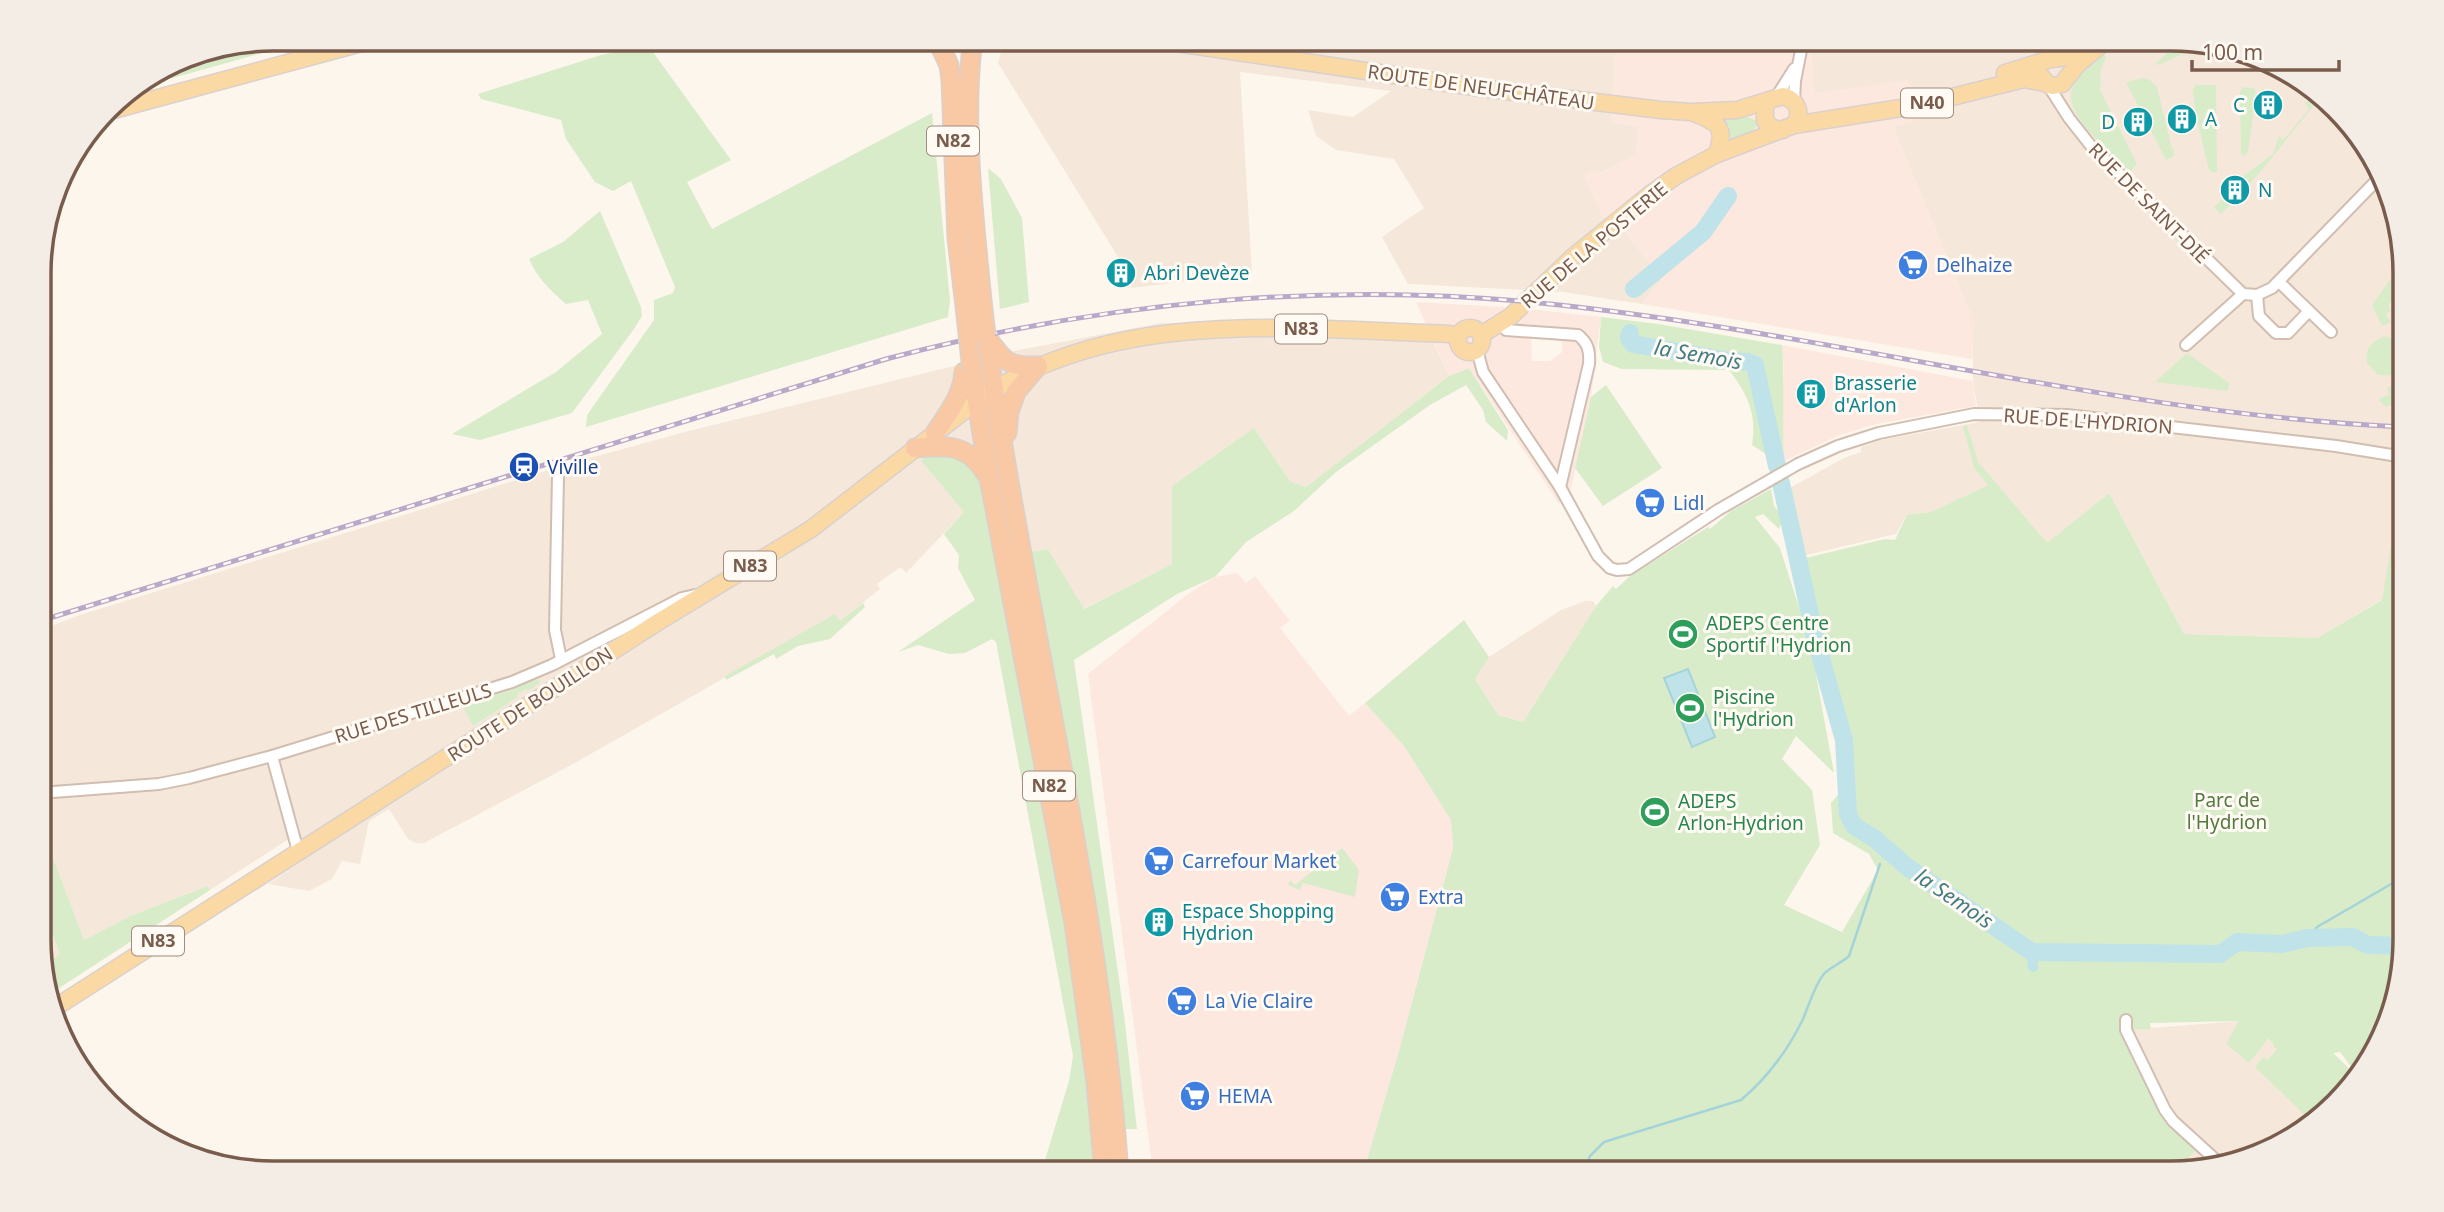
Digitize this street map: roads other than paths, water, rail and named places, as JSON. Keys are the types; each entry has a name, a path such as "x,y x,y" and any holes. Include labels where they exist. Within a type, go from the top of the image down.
{"highway":[{"name":"N82","path":"941,51 948,65 951,80 957,238 973,303 997,362 994,388 1002,443 1090,917 1118,1161"},
{"name":"N82","path":"975,51 969,80 974,215 973,303 968,335 968,371 976,401 1074,923 1096,1082 1103,1161"},
{"path":"997,362 1038,366"},
{"path":"1002,443 1007,434 1009,412 1016,392 1038,366"},
{"path":"935,433 957,400 968,371"},
{"path":"915,448 954,446 968,453 989,478"}],"main road":[{"path":"125,107 332,51"},
{"name":"ROUTE DE NEUFCHÂTEAU","path":"1232,51 1621,106 1691,112 1737,110 1773,98"},
{"name":"N40","path":"1773,98 1783,96 1796,104 1823,111 1916,96 2052,61 2077,51"},
{"path":"2066,79 2094,51"},
{"path":"2047,84 2040,72 2052,61 2067,68 2066,79"},
{"name":"N40","path":"1788,128 1920,105 2024,79 2058,86 2066,79"},
{"path":"1773,98 1765,107 1765,120 1772,128 1788,128 1799,113 1796,104"},
{"name":"ROUTE DE NEUFCHÂTEAU","path":"1737,110 1765,120"},
{"path":"1691,112 1718,126 1722,138 1717,154"},
{"name":"RUE DE LA POSTERIE","path":"1747,142 1765,120"},
{"name":"RUE DE LA POSTERIE","path":"1479,342 1574,256 1676,176 1717,154 1788,128"},
{"name":"RUE DE LA POSTERIE","path":"994,388 1038,366 1089,348 1200,331 1277,329 1450,334 1458,337 1462,331 1469,328 1477,329 1479,342"},
{"name":"ROUTE DE BOUILLON","path":"60,1003 703,594 811,530 994,388"}],"street":[{"path":"1796,104 1794,81 1801,51"},
{"path":"1773,98 1799,61"},
{"path":"2062,106 2066,79"},
{"name":"RUE DE SAINT-DIÉ","path":"2047,84 2073,125 2091,146 2244,294"},
{"path":"2186,345 2244,294 2264,293 2278,282 2374,183"},
{"path":"2278,282 2331,332"},
{"path":"2257,295 2259,316 2276,333 2288,333 2309,311"},
{"path":"1500,324 1506,330 1578,335 1586,341 1590,352 1589,364 1560,487"},
{"name":"RUE DE L'HYDRION","path":"1479,342 1483,372 1560,487 1598,556 1610,568 1617,570 1629,569 1756,486 1838,446 1879,433 1974,414 2067,415 2336,446 2393,455"},
{"path":"558,476 555,630 557,662 570,678"},
{"name":"RUE DES TILLEULS","path":"51,792 159,783 272,756 512,682 682,598 703,594"},
{"path":"557,662 570,678"},
{"path":"272,756 298,851"},
{"path":"2126,1020 2126,1030 2165,1110 2173,1121 2213,1157"}],"water":[{"name":"Piscine l'Hydrion","path":"1688,669 1715,737 1692,747 1664,678"}],"waterway":[{"name":"la Semois","path":"1634,289 1703,232 1728,196"},
{"name":"la Semois","path":"1630,333 1629,338 1633,344 1755,365 1777,466"},
{"name":"la Semois","path":"1781,483 1815,637 1844,740 1848,814 1854,826 1874,838 1906,866 2032,952 2220,954 2237,942 2282,944 2307,938 2353,937 2368,945 2393,946"},
{"name":"la Semois","path":"1883,856 1885,848"},
{"path":"1588,1161 1604,1142 1741,1100 1760,1082 1791,1042 1823,975 1849,956 1880,864"},
{"path":"2307,938 2317,927 2393,883"},
{"path":"2032,952 2033,967"}],"railway":[{"path":"51,618 886,359 1049,323 1215,301 1383,294 1550,304 1764,334 2189,407 2393,426"}],"place":[{"name":"C","path":"2268,105"},
{"name":"A","path":"2182,119"},
{"name":"D","path":"2138,122"},
{"name":"N","path":"2235,190"},
{"name":"Delhaize","path":"1913,265"},
{"name":"Abri Devèze","path":"1121,273"},
{"name":"Brasserie d'Arlon","path":"1811,394"},
{"name":"Viville","path":"524,467"},
{"name":"Lidl","path":"1650,503"},
{"name":"ADEPS Centre Sportif l'Hydrion","path":"1683,634"},
{"name":"Piscine l'Hydrion","path":"1690,708"},
{"name":"ADEPS Arlon-Hydrion","path":"1655,812"},
{"name":"Carrefour Market","path":"1159,861"},
{"name":"Extra","path":"1395,897"},
{"name":"Espace Shopping Hydrion","path":"1159,922"},
{"name":"La Vie Claire","path":"1182,1001"},
{"name":"HEMA","path":"1195,1096"}],"park label":[{"name":"Parc de l'Hydrion","path":"2227,811"}]}
